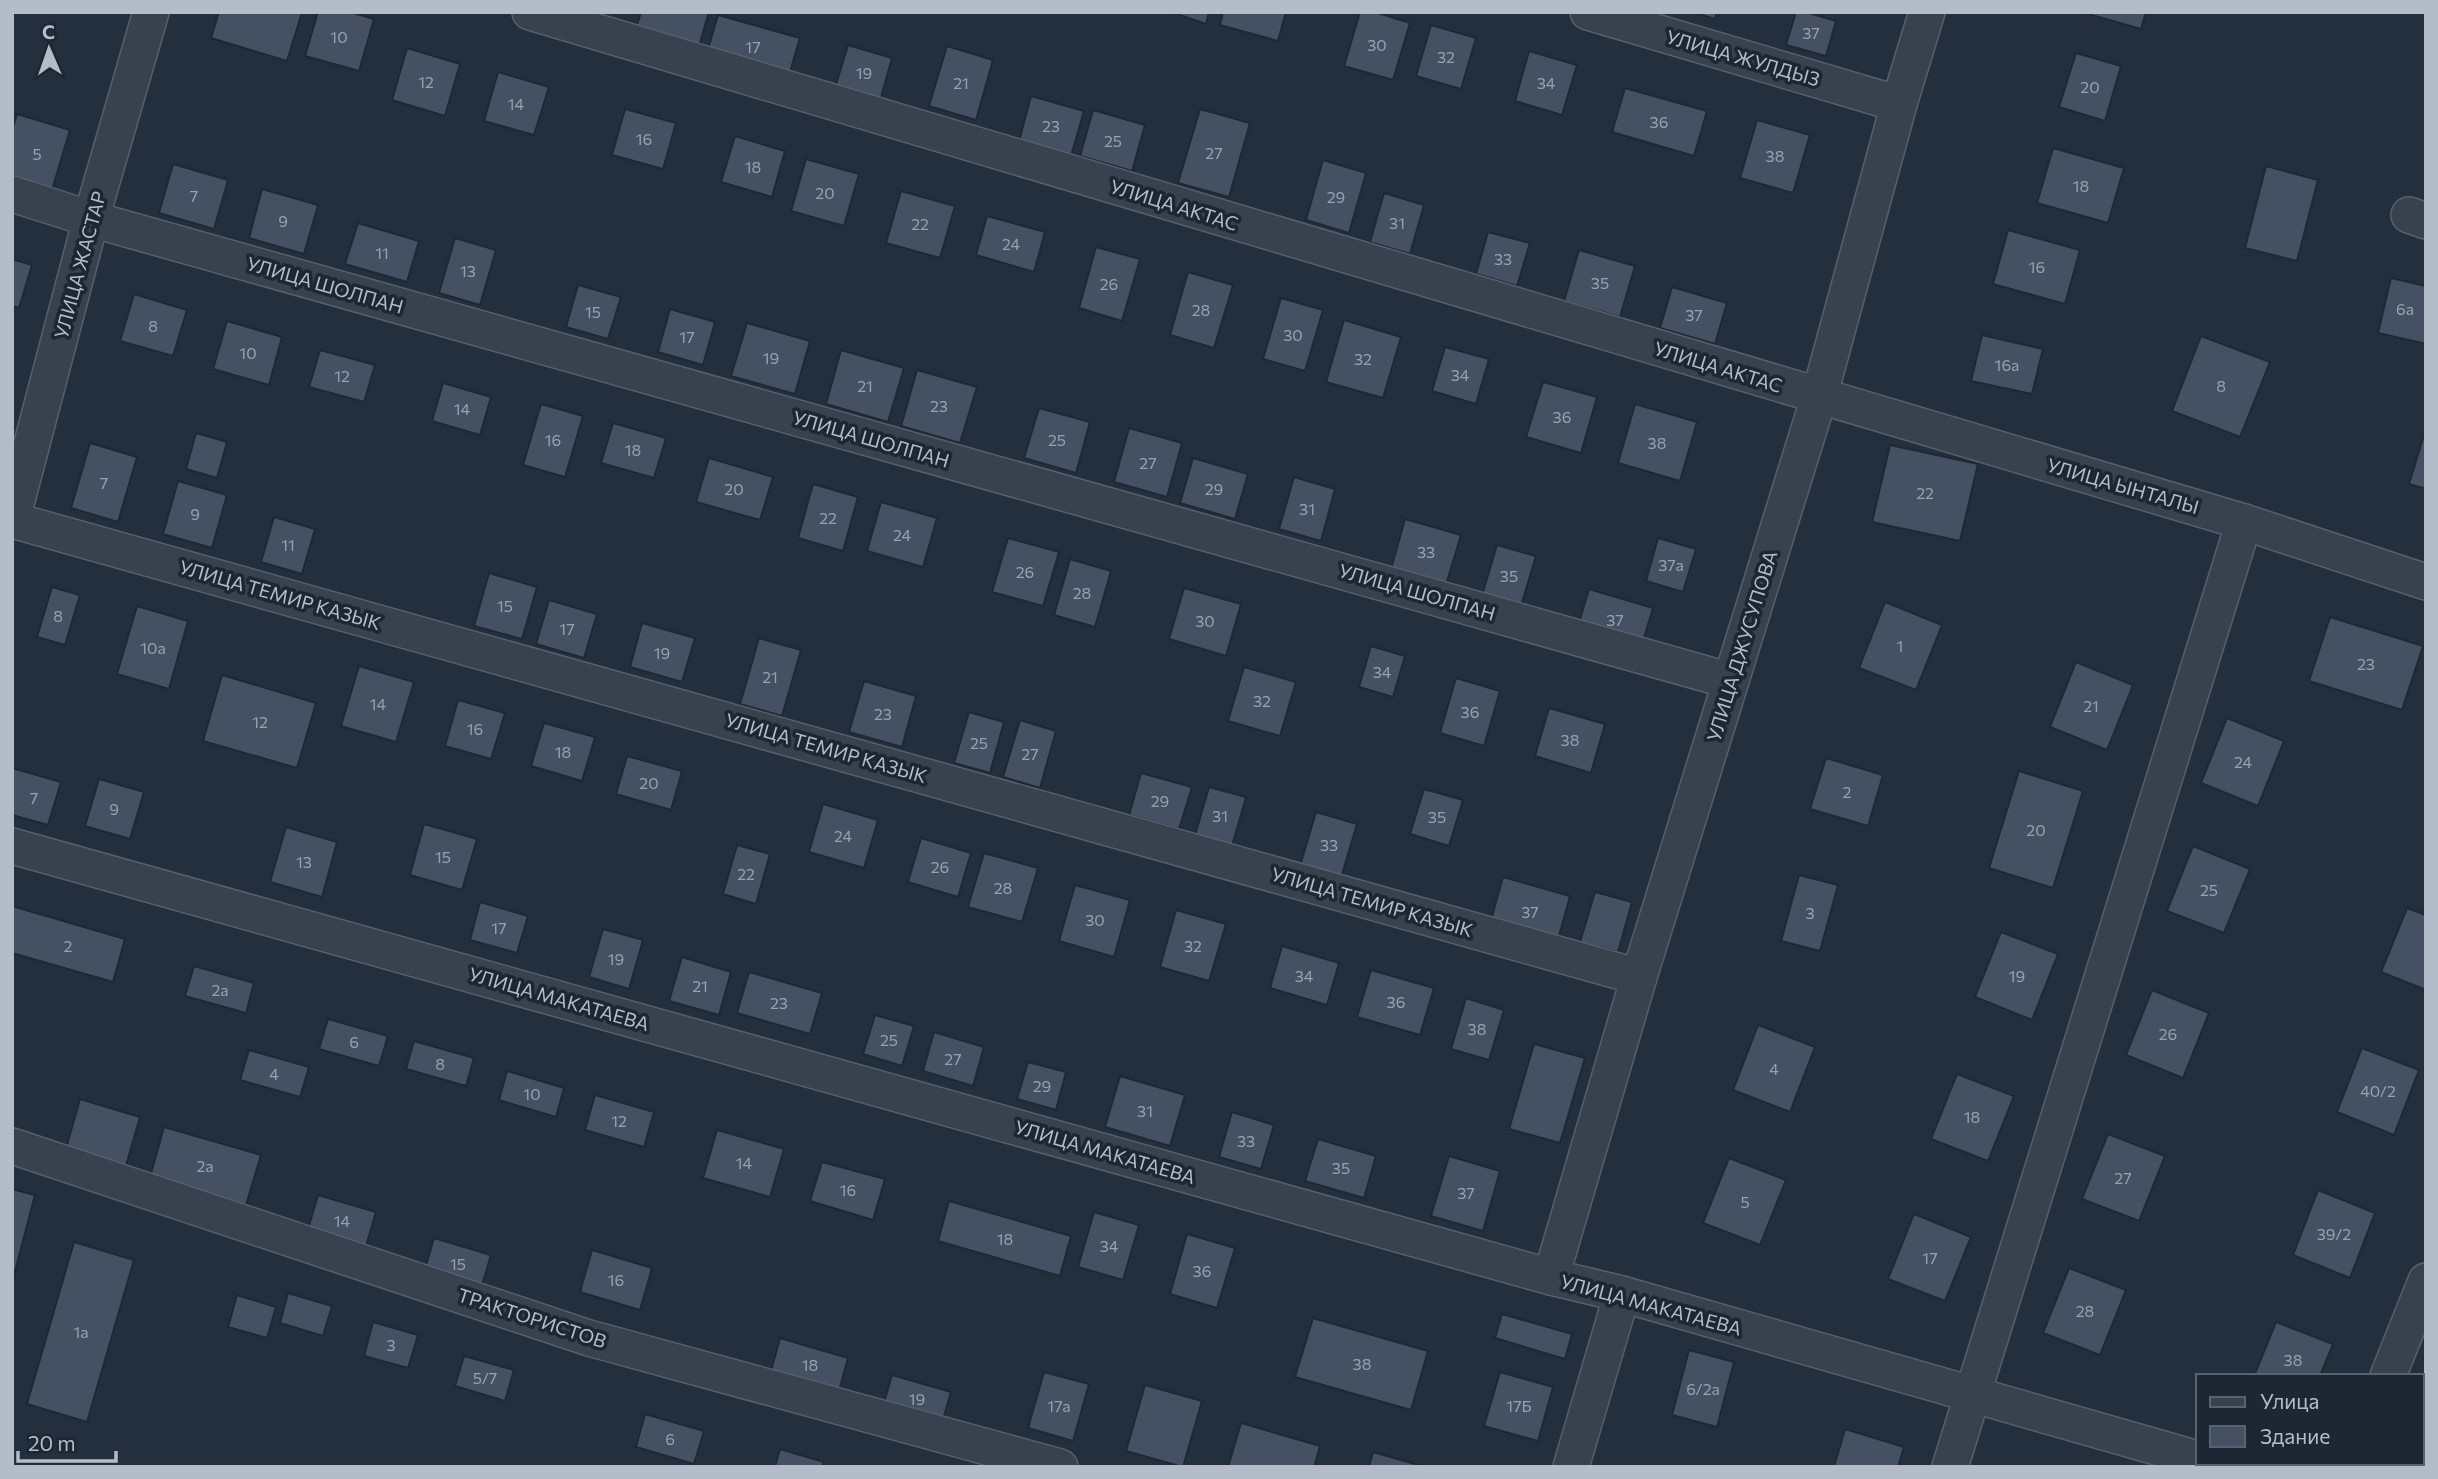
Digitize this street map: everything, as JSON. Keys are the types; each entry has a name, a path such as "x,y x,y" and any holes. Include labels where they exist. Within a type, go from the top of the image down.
{"street":[{"name":"УЛИЦА ЖАСТАР","path":"12,519 91,219 150,12"},
{"name":"УЛИЦА АКТАС","path":"530,12 1819,397"},
{"name":"УЛИЦА ЖУЛДЫЗ","path":"1588,12 1899,104"},
{"name":"УЛИЦА ДЖУСУПОВА","path":"1551,1277 1639,977 1819,397 1899,104 1927,12"},
{"name":"УЛИЦА ШОЛПАН","path":"12,194 91,219 1731,681"},
{"name":"УЛИЦА ЫНТАЛЫ","path":"1819,397 2244,522 2426,582"},
{"name":"УЛИЦА ТЕМИР КАЗЫК","path":"12,519 1639,977"},
{"path":"1950,1467 2244,522"},
{"name":"УЛИЦА МАКАТАЕВА","path":"12,846 1551,1277 1622,1294 2196,1458"},
{"name":"ТРАКТОРИСТОВ","path":"12,1146 589,1338 1060,1467"},
{"path":"2389,1374 2426,1281"},
{"path":"1571,1467 1622,1294"}],"building":[{"path":"219,12 302,12 287,61 211,38"},
{"path":"318,12 350,12 374,19 359,71 305,56"},
{"path":"641,12 709,12 697,53 634,35"},
{"path":"1171,12 1209,12 1206,24"},
{"path":"1223,12 1286,12 1278,41 1220,25"},
{"path":"1360,12 1375,12 1410,23 1393,80 1344,66"},
{"path":"1692,12 1717,12 1715,19"},
{"path":"1796,12 1806,12 1836,21 1826,56 1786,45"},
{"path":"2081,12 2146,12 2141,29"},
{"path":"718,15 800,38 788,79 706,56"},
{"path":"1431,25 1476,38 1461,89 1416,76"},
{"path":"848,45 892,58 880,101 835,88"},
{"path":"947,46 993,60 976,120 929,106"},
{"path":"407,48 460,64 445,116 392,100"},
{"path":"1529,51 1577,65 1562,115 1515,101"},
{"path":"2076,53 2121,66 2105,121 2059,107"},
{"path":"498,72 549,87 534,135 484,121"},
{"path":"1625,88 1707,111 1694,156 1612,132"},
{"path":"1031,96 1084,111 1071,156 1019,141"},
{"path":"625,109 676,123 663,169 612,155"},
{"path":"1200,109 1250,123 1229,197 1178,183"},
{"path":"1093,110 1145,125 1132,171 1080,156"},
{"path":"17,114 70,130 52,190 12,179 12,130"},
{"path":"1757,120 1810,135 1793,193 1740,178"},
{"path":"735,136 785,151 772,197 721,182"},
{"path":"2053,148 2124,168 2108,223 2037,203"},
{"path":"806,159 859,174 844,226 791,211"},
{"path":"1323,160 1366,173 1349,233 1306,220"},
{"path":"173,164 228,180 214,229 159,213"},
{"path":"2266,166 2318,180 2297,261 2245,248"},
{"path":"262,189 318,205 304,254 249,238"},
{"path":"901,191 955,206 940,258 886,243"},
{"path":"1384,193 1424,205 1410,254 1370,242"},
{"path":"987,216 1045,232 1034,272 976,255"},
{"path":"358,223 419,241 407,282 345,264"},
{"path":"2008,230 2080,250 2065,304 1993,284"},
{"path":"1488,232 1530,243 1517,286 1476,274"},
{"path":"455,238 496,250 480,305 439,293"},
{"path":"1096,247 1140,259 1122,321 1079,308"},
{"path":"1579,250 1635,266 1620,317 1564,301"},
{"path":"12,259 32,265 19,308 12,306"},
{"path":"1188,272 1233,285 1214,348 1170,335"},
{"path":"2391,278 2426,286 2426,344 2378,333"},
{"path":"578,285 621,297 608,339 566,327"},
{"path":"1672,287 1727,303 1715,344 1660,328"},
{"path":"134,294 187,310 173,356 120,341"},
{"path":"1281,298 1323,310 1305,371 1263,359"},
{"path":"670,309 715,322 703,365 658,352"},
{"path":"1344,320 1401,337 1383,398 1326,382"},
{"path":"227,321 282,337 269,385 213,369"},
{"path":"747,323 810,341 795,394 731,376"},
{"path":"1982,335 2043,349 2032,394 1971,381"},
{"path":"2201,336 2270,362 2240,437 2172,411"},
{"path":"1445,347 1489,359 1476,404 1432,391"},
{"path":"320,350 375,365 364,402 309,387"},
{"path":"841,350 904,368 888,422 826,404"},
{"path":"917,370 977,387 960,443 901,426"},
{"path":"1543,382 1597,397 1581,453 1526,437"},
{"path":"443,383 491,397 480,435 432,421"},
{"path":"541,404 583,416 565,477 523,465"},
{"path":"1635,404 1697,422 1680,481 1618,463"},
{"path":"1039,408 1090,422 1076,473 1024,458"},
{"path":"613,423 666,438 654,478 601,463"},
{"path":"1129,428 1182,443 1167,497 1114,482"},
{"path":"2426,428 2426,489 2409,484"},
{"path":"196,433 227,442 217,478 186,469"},
{"path":"90,443 137,457 118,522 71,508"},
{"path":"1890,445 1978,464 1960,541 1872,522"},
{"path":"709,458 773,477 760,520 696,502"},
{"path":"1193,458 1248,474 1235,519 1180,503"},
{"path":"1294,477 1335,489 1321,541 1279,529"},
{"path":"178,481 227,495 212,548 163,534"},
{"path":"813,484 858,497 843,551 798,538"},
{"path":"881,502 937,518 923,567 867,551"},
{"path":"274,517 315,529 302,574 261,562"},
{"path":"1405,519 1461,535 1446,585 1391,569"},
{"path":"1008,538 1059,552 1043,606 992,592"},
{"path":"1658,538 1696,549 1683,592 1646,581"},
{"path":"1497,545 1536,556 1521,606 1482,595"},
{"path":"1070,559 1111,571 1095,627 1054,615"},
{"path":"489,573 537,587 522,639 474,626"},
{"path":"52,587 80,595 65,645 37,637"},
{"path":"1184,588 1241,604 1226,656 1169,639"},
{"path":"1589,589 1653,608 1640,651 1576,633"},
{"path":"549,600 597,614 584,658 536,644"},
{"path":"1885,602 1942,625 1916,690 1859,668"},
{"path":"137,606 188,621 169,689 117,674"},
{"path":"2330,617 2423,646 2402,710 2309,681"},
{"path":"642,623 695,638 682,682 630,667"},
{"path":"759,638 801,650 782,716 740,704"},
{"path":"1371,646 1405,656 1393,697 1359,687"},
{"path":"2076,662 2133,685 2107,750 2050,727"},
{"path":"359,666 414,682 396,742 341,726"},
{"path":"1244,667 1296,682 1280,736 1228,721"},
{"path":"222,675 316,703 297,768 203,741"},
{"path":"1456,678 1500,691 1484,746 1440,733"},
{"path":"864,681 916,696 902,747 849,732"},
{"path":"458,700 505,713 491,759 445,746"},
{"path":"1549,708 1605,724 1591,773 1535,756"},
{"path":"969,712 1004,722 990,773 954,763"},
{"path":"2227,718 2284,741 2258,806 2201,783"},
{"path":"1020,720 1056,731 1040,788 1003,777"},
{"path":"544,723 595,737 582,781 531,766"},
{"path":"627,756 682,771 671,810 616,794"},
{"path":"1826,758 1883,775 1868,826 1810,809"},
{"path":"12,768 61,782 48,825 12,815"},
{"path":"2019,771 2083,791 2053,888 1989,868"},
{"path":"1141,773 1192,787 1179,829 1129,815"},
{"path":"99,779 144,792 130,839 85,826"},
{"path":"1209,787 1246,797 1232,846 1195,835"},
{"path":"1424,789 1463,800 1449,846 1410,834"},
{"path":"823,804 878,820 864,868 809,852"},
{"path":"1316,812 1357,824 1341,878 1300,866"},
{"path":"424,824 477,839 462,890 410,875"},
{"path":"286,827 337,842 322,897 270,882"},
{"path":"921,838 971,853 958,897 908,882"},
{"path":"737,845 770,854 756,904 723,894"},
{"path":"2193,846 2250,869 2224,933 2167,911"},
{"path":"984,853 1038,868 1022,922 968,907"},
{"path":"1799,875 1838,885 1820,951 1781,941"},
{"path":"1503,877 1570,896 1556,947 1489,927"},
{"path":"1075,885 1130,900 1114,957 1059,941"},
{"path":"1595,892 1632,902 1618,952 1580,942"},
{"path":"480,902 528,916 517,953 470,940"},
{"path":"12,906 125,939 113,982 12,953"},
{"path":"2407,908 2426,915 2426,990 2381,972"},
{"path":"1176,910 1226,924 1209,981 1160,967"},
{"path":"603,929 643,940 629,989 589,977"},
{"path":"2001,932 2058,954 2032,1020 1975,997"},
{"path":"1282,946 1339,963 1327,1005 1270,988"},
{"path":"682,957 731,972 719,1015 669,1001"},
{"path":"194,966 254,983 246,1013 185,996"},
{"path":"1371,970 1434,988 1420,1035 1357,1017"},
{"path":"749,972 822,993 810,1034 737,1013"},
{"path":"2152,990 2209,1013 2183,1078 2126,1055"},
{"path":"1466,998 1504,1010 1489,1060 1451,1049"},
{"path":"875,1015 914,1026 902,1066 863,1054"},
{"path":"328,1019 388,1036 379,1066 319,1049"},
{"path":"1758,1025 1815,1047 1790,1112 1733,1090"},
{"path":"934,1032 984,1047 973,1086 923,1071"},
{"path":"414,1041 474,1058 466,1086 406,1069"},
{"path":"1534,1044 1585,1058 1560,1143 1509,1129"},
{"path":"2362,1048 2419,1070 2394,1135 2337,1112"},
{"path":"249,1050 309,1067 300,1097 240,1080"},
{"path":"1028,1062 1066,1072 1056,1110 1017,1099"},
{"path":"507,1071 564,1088 556,1117 499,1100"},
{"path":"1957,1074 2014,1096 1988,1161 1931,1139"},
{"path":"1120,1076 1185,1095 1170,1146 1105,1127"},
{"path":"595,1095 654,1112 644,1147 585,1130"},
{"path":"80,1099 140,1117 125,1169 65,1152"},
{"path":"1232,1112 1274,1125 1261,1169 1219,1157"},
{"path":"164,1127 261,1155 246,1205 150,1177"},
{"path":"717,1130 784,1149 770,1197 703,1178"},
{"path":"2108,1134 2165,1156 2139,1221 2082,1199"},
{"path":"1318,1139 1376,1156 1364,1198 1305,1181"},
{"path":"1449,1156 1500,1171 1483,1231 1431,1216"},
{"path":"1729,1158 1786,1180 1760,1245 1703,1223"},
{"path":"822,1162 885,1179 873,1220 810,1201"},
{"path":"12,1189 35,1195 12,1283"},
{"path":"2318,1190 2375,1213 2350,1278 2293,1255"},
{"path":"318,1195 376,1212 366,1246 308,1229"},
{"path":"949,1201 1071,1236 1060,1276 938,1241"},
{"path":"1094,1212 1139,1225 1123,1280 1078,1267"},
{"path":"1914,1214 1971,1237 1945,1301 1888,1279"},
{"path":"1187,1234 1235,1248 1217,1308 1170,1294"},
{"path":"434,1238 491,1255 481,1289 424,1272"},
{"path":"74,1242 134,1260 87,1422 27,1404"},
{"path":"592,1250 652,1268 640,1310 580,1292"},
{"path":"2069,1268 2126,1290 2100,1355 2043,1333"},
{"path":"288,1293 332,1306 323,1336 280,1323"},
{"path":"237,1295 276,1307 267,1338 228,1327"},
{"path":"1502,1314 1572,1334 1565,1359 1495,1338"},
{"path":"1313,1318 1428,1351 1411,1410 1295,1377"},
{"path":"373,1322 418,1335 408,1368 364,1356"},
{"path":"2276,1322 2333,1344 2321,1374 2255,1374"},
{"path":"780,1338 848,1358 839,1391 771,1371"},
{"path":"1689,1350 1734,1362 1717,1427 1672,1415"},
{"path":"464,1356 514,1370 505,1401 455,1386"},
{"path":"1044,1372 1089,1384 1073,1441 1028,1428"},
{"path":"1500,1372 1553,1387 1538,1441 1484,1426"},
{"path":"892,1375 951,1392 942,1423 883,1406"},
{"path":"1145,1385 1202,1401 1183,1467 1126,1451"},
{"path":"645,1414 704,1431 694,1464 636,1447"},
{"path":"1241,1423 1320,1446 1314,1467 1228,1467"},
{"path":"1845,1429 1904,1447 1898,1467 1834,1467"},
{"path":"780,1449 824,1462 822,1467 775,1467"},
{"path":"1373,1452 1422,1466 1422,1467 1369,1467"}]}
